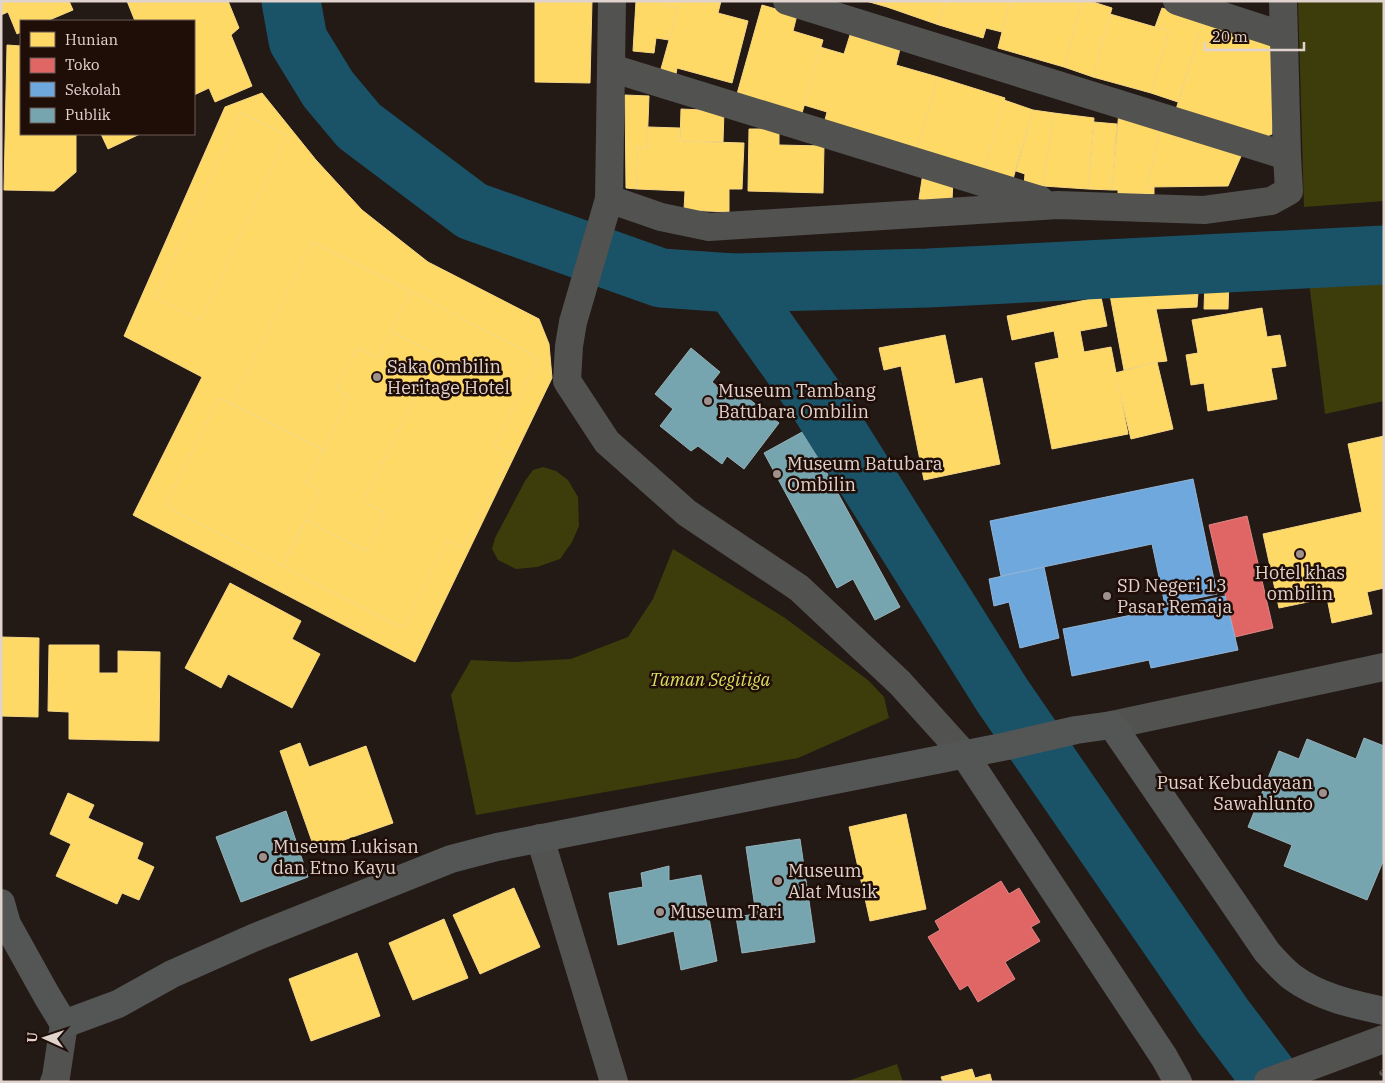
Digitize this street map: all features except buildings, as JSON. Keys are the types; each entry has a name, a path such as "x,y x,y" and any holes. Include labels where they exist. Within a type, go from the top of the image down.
{"main road":[{"path":"1,903 7,924 46,996 64,1024 118,1004 172,974 252,938 451,858 540,838 1112,725 1267,952 1291,977 1316,992 1348,1003 1384,1011"},
{"path":"964,754 1159,1049 1178,1082"}],"street":[{"path":"612,1 606,209 573,322 569,346 567,381 607,442 687,513 798,588 900,683 964,754"},
{"path":"787,1 1287,156"},
{"path":"1177,1 1284,36"},
{"path":"606,209 661,217 709,227 1058,205 1204,210 1271,201 1289,191 1283,1"},
{"path":"611,68 1058,205"},
{"path":"1112,725 1384,667"},
{"path":"540,838 614,1082"},
{"path":"54,1082 64,1024"},
{"path":"1268,1082 1384,1039"}],"green space":[{"path":"1298,1 1384,1 1384,201 1304,207"},
{"path":"1309,282 1384,282 1384,401 1325,414"},
{"path":"543,467 556,471 568,480 578,497 579,526 572,542 560,559 537,567 516,569 498,560 492,549 495,538 525,481 533,470"},
{"name":"Taman Segitiga","path":"673,549 785,618 869,681 884,697 889,718 798,758 476,815 451,695 471,660 515,662 571,659 628,637 653,599"},
{"path":"897,1064 903,1082 845,1082"}],"waterway":[{"path":"291,1 298,40 328,89 359,126 472,211 661,278 733,283 928,278 1384,255"},
{"path":"733,283 822,408 1002,695 1223,1016 1273,1082"}],"place":[{"name":"Saka Ombilin Heritage Hotel","path":"377,377"},
{"name":"Museum Tambang Batubara Ombilin","path":"708,401"},
{"name":"Museum Batubara Ombilin","path":"777,474"},
{"name":"Hotel khas ombilin","path":"1300,554"},
{"name":"SD Negeri 13 Pasar Remaja","path":"1107,596"},
{"name":"Pusat Kebudayaan Sawahlunto","path":"1323,793"},
{"name":"Museum Lukisan dan Etno Kayu","path":"263,857"},
{"name":"Museum Alat Musik","path":"778,881"},
{"name":"Museum Tari","path":"660,912"}]}
